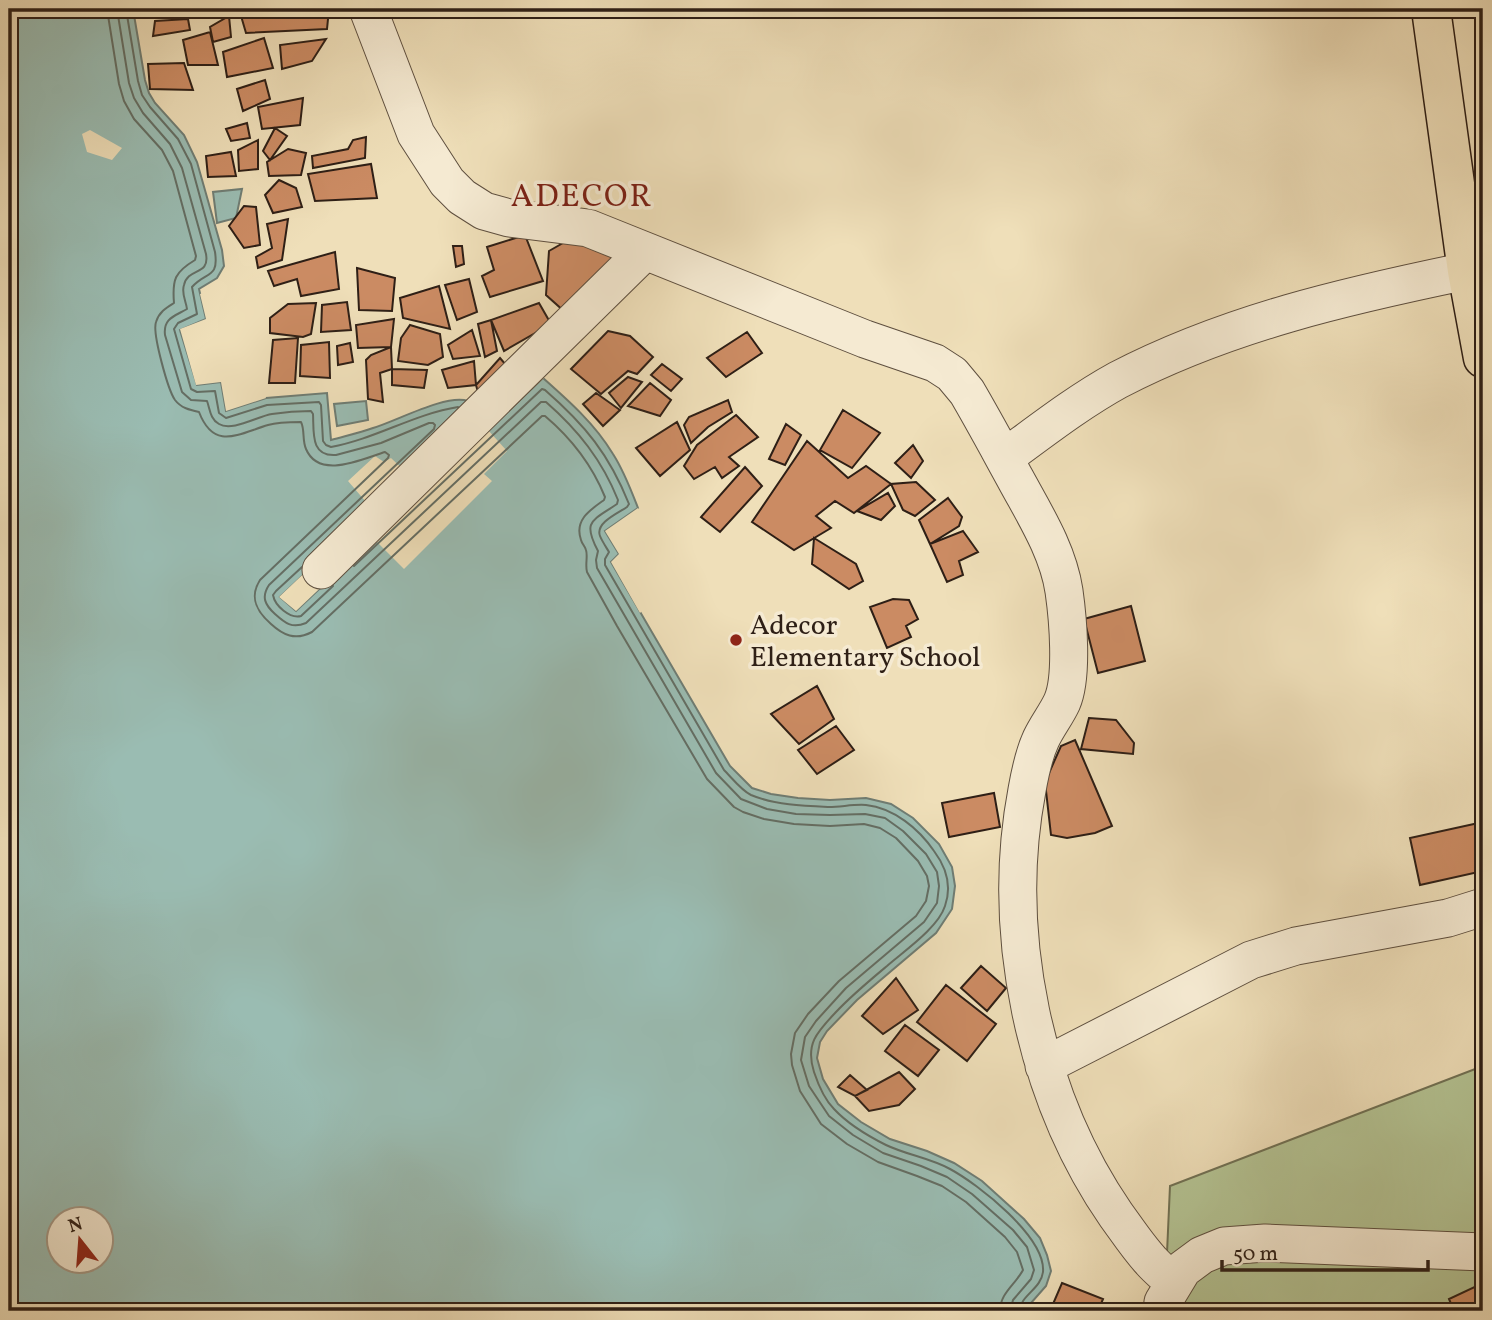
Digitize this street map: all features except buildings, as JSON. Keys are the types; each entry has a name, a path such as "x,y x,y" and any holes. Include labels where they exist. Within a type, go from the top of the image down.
{"main road":[{"path":"1431,9 1467,271 1483,358"}],"street":[{"path":"368,9 416,134 447,182 462,197 484,211 509,218 588,228 865,339 935,363 952,374 967,392 1040,523 1059,568 1064,591 1068,681 1063,700 1040,741 1024,802 1018,871 1024,977 1044,1066 1070,1134 1101,1193 1150,1261 1168,1297"},
{"path":"321,570 645,251"},
{"path":"1004,458 1069,410 1117,381 1188,347 1267,319 1357,294 1467,271"},
{"path":"1044,1066 1251,960 1296,946 1448,918 1483,907"},
{"path":"1168,1297 1183,1269 1202,1255 1224,1246 1265,1243 1483,1252"}],"green space":[{"path":"1483,1066 1483,1311 1171,1311 1167,1253 1170,1186"}],"water":[{"path":"9,9 133,9 149,93 184,135 197,162 222,250 224,266 217,278 199,289 206,319 180,330 197,385 221,382 226,411 266,398 327,393 331,440 447,401 468,401 409,475 280,597 296,611 543,378 590,423 606,443 624,474 638,508 605,531 619,554 611,562 730,766 752,788 771,794 830,800 866,798 891,804 913,818 939,844 952,867 955,886 952,909 936,933 857,1000 827,1031 820,1042 817,1058 823,1079 838,1104 890,1139 954,1163 982,1181 1024,1219 1040,1238 1051,1271 1046,1286 1024,1311 9,1311"},
{"path":"242,189 236,218 217,223 213,192"},
{"path":"366,401 368,420 337,426 334,404"}],"pier":[{"path":"90,130 122,148 112,160 87,152 82,134"},
{"path":"203,293 209,321 184,331 199,381 223,379 229,407 265,395 266,398 226,411 221,382 196,385 180,329 206,319 200,294"},
{"path":"543,375 546,376 488,430 507,451 484,474 492,481 404,569 373,538 296,611 279,597 372,509 348,481 375,456 384,462 391,458 411,477 285,597 296,606"},
{"path":"638,508 640,511 610,532 622,553 615,562 642,611 640,613 611,562 619,554 605,531"}],"place":[{"name":"Adecor Elementary School","path":"736,640"}],"district":[{"name":"ADECOR","path":"582,195"}]}
